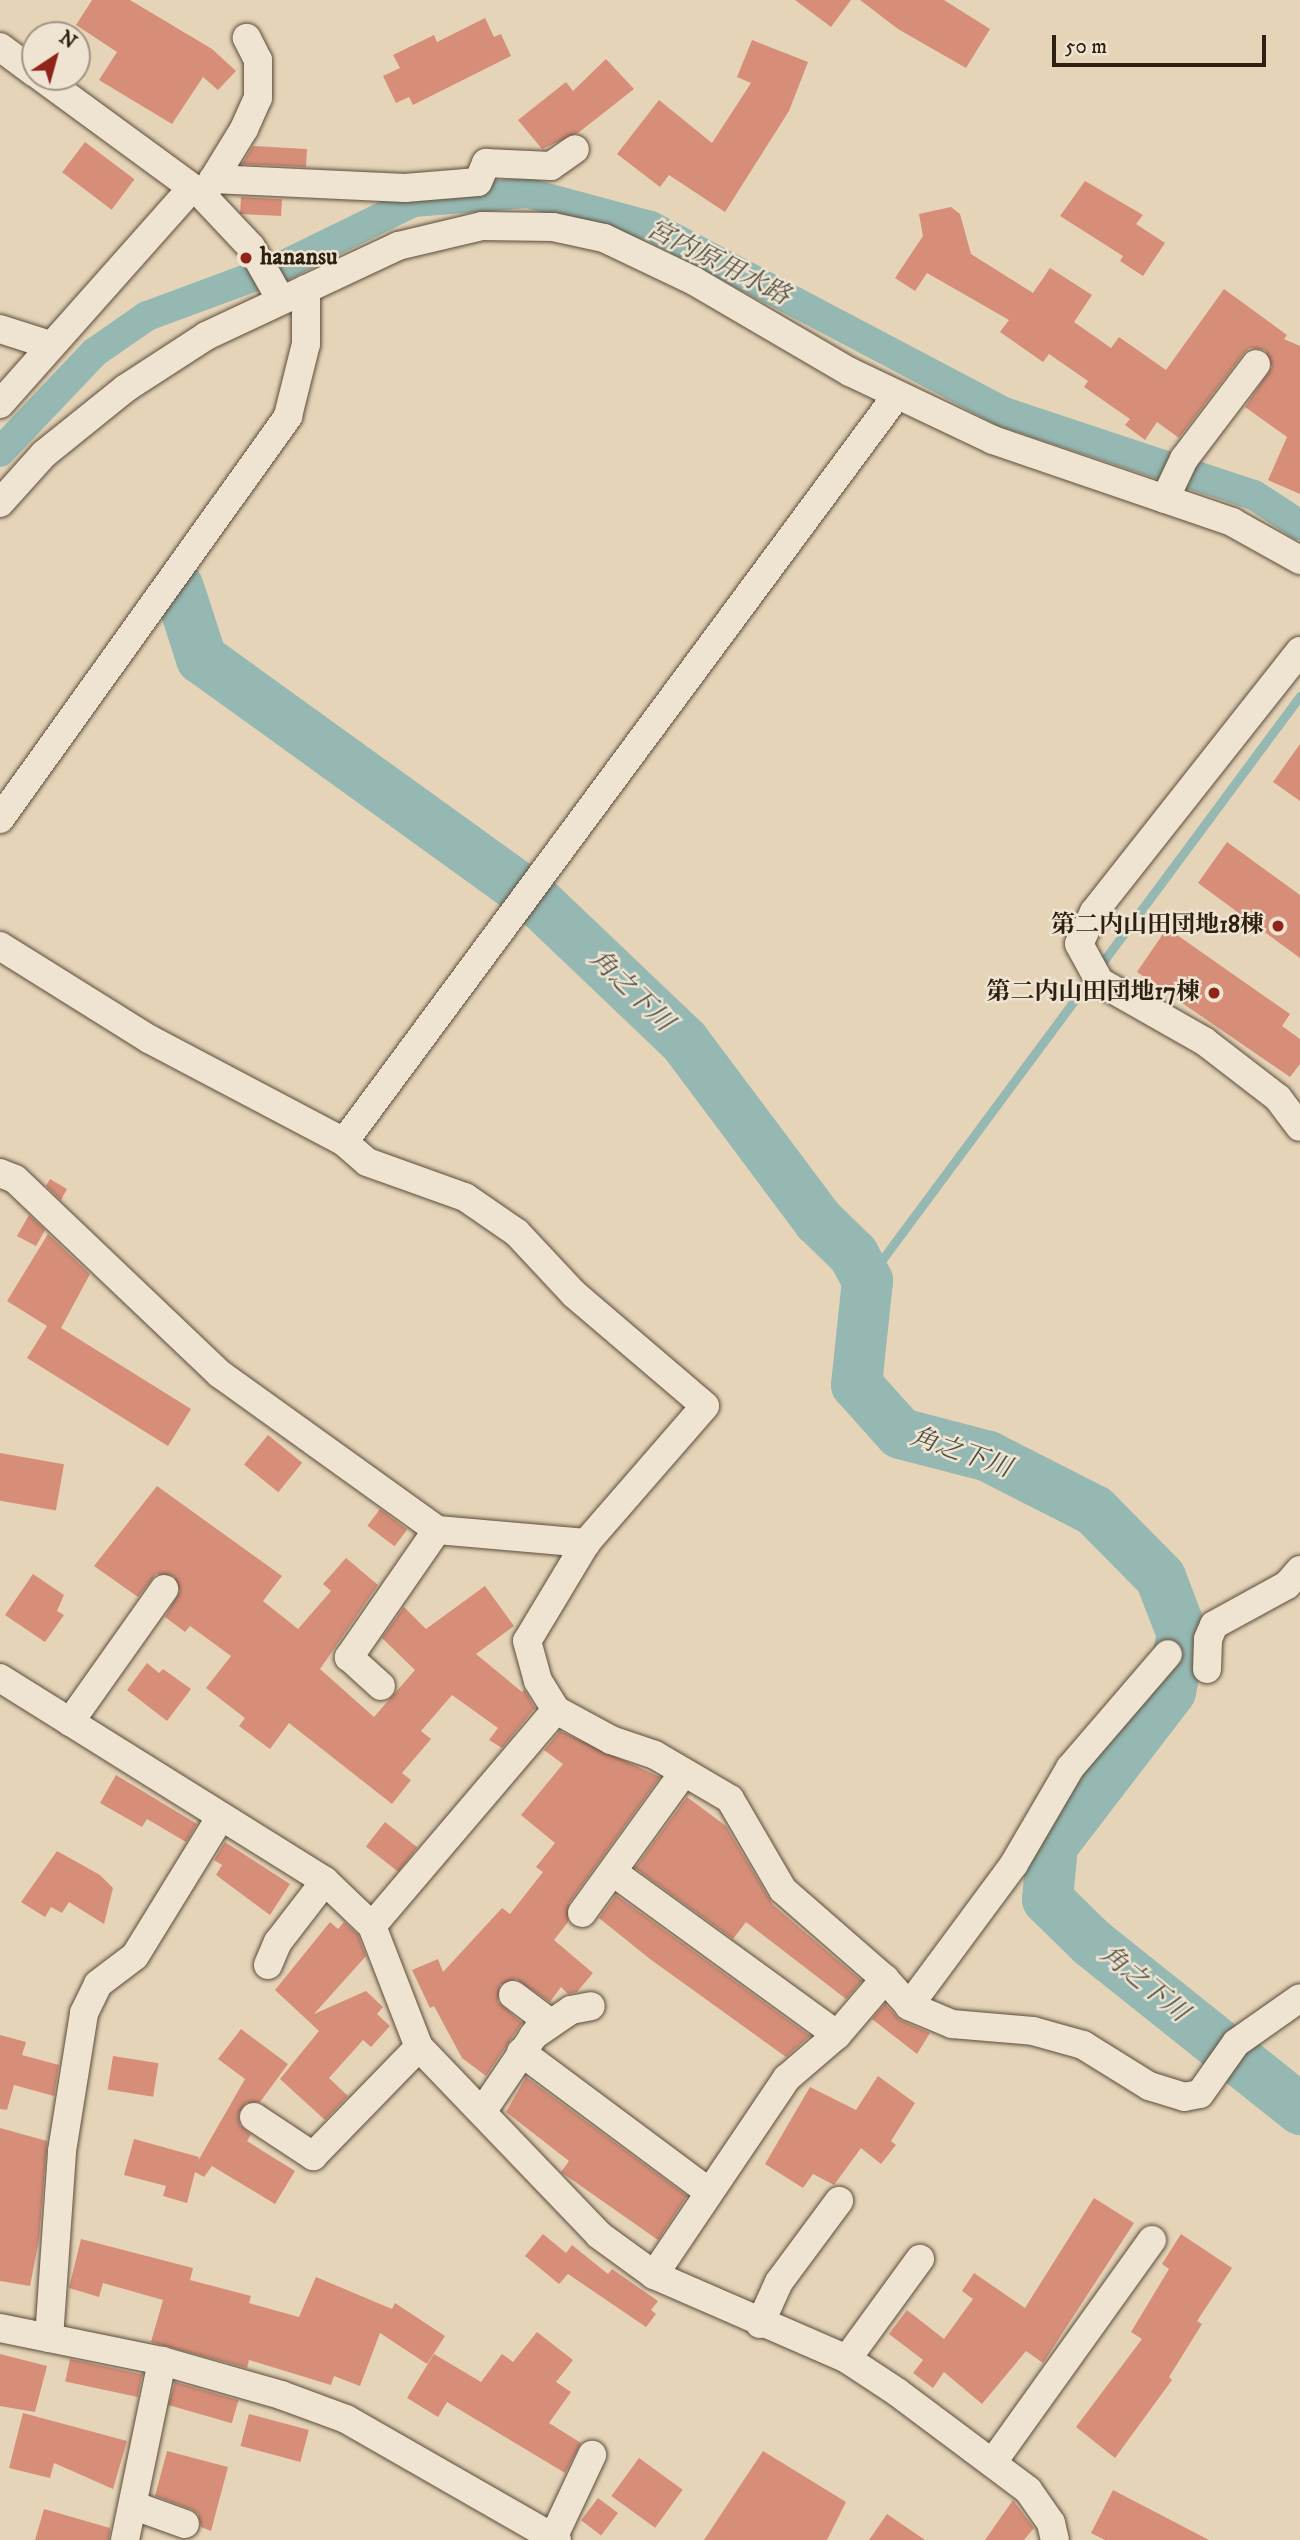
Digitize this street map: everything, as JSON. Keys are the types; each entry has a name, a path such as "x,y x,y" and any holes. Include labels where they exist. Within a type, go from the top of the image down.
{"street":[{"path":"0,404 50,345 202,188 258,98 258,60 247,38"},
{"path":"0,47 21,62"},
{"path":"0,819 288,416 306,344 294,294 202,188 61,91"},
{"path":"480,203 486,163 551,166 575,149"},
{"path":"202,188 405,188 480,203 553,227 604,237 694,281 897,396 993,440 1168,492 1297,549"},
{"path":"0,503 44,454 126,388 206,336 398,246 480,203"},
{"path":"0,329 50,345"},
{"path":"1168,492 1184,458 1256,364"},
{"path":"344,1142 517,914 897,396"},
{"path":"1300,651 1094,912 1079,944 1094,972 1138,1007 1203,1041 1278,1098 1300,1128"},
{"path":"0,946 149,1039 344,1142 367,1162 465,1197 517,1233 574,1294 705,1406 586,1543 527,1641 538,1681 556,1710 611,1740 655,1755 682,1775 730,1798 783,1890 885,1979 909,2006 952,2024 1033,2031 1083,2045 1166,2095 1200,2094 1236,2043 1300,1998"},
{"path":"0,1173 15,1179 220,1374 437,1530 586,1543"},
{"path":"381,1686 349,1657 437,1530"},
{"path":"1207,1669 1208,1639 1214,1625 1287,1585 1300,1570"},
{"path":"70,1722 164,1589"},
{"path":"909,2006 1014,1864 1070,1768 1168,1654"},
{"path":"0,1678 220,1818 325,1881 372,1926 419,2047 599,2235 654,2275 760,2324 847,2359 993,2462 1028,2490 1051,2523 1055,2540"},
{"path":"372,1926 556,1710"},
{"path":"582,1913 682,1775"},
{"path":"49,2338 62,2151 84,2013 98,1984 135,1956 220,1818"},
{"path":"614,1872 837,2035"},
{"path":"268,1965 278,1942 325,1881"},
{"path":"654,2275 788,2078 837,2035 885,1979"},
{"path":"482,2112 545,2019 513,1995"},
{"path":"527,2044 572,2010 591,2006"},
{"path":"527,2044 709,2192"},
{"path":"254,2117 313,2156 419,2047"},
{"path":"760,2324 779,2282 839,2201"},
{"path":"993,2462 1152,2240"},
{"path":"847,2359 920,2259"},
{"path":"0,2328 162,2361 281,2395 346,2419 555,2539 592,2455"},
{"path":"125,2540 135,2506 162,2361"},
{"path":"135,2506 185,2524"}],"building":[{"path":"92,0 130,0 212,49 236,71 218,90 203,77 172,124 99,80 117,52 91,35 91,21 79,21"},
{"path":"795,0 851,0 831,27"},
{"path":"860,0 944,0 990,29 966,68 898,29"},
{"path":"485,18 494,37 501,34 511,56 413,105 409,97 396,103 383,76 400,68 393,55 434,35 437,42"},
{"path":"752,40 808,62 789,111 725,212 669,175 660,187 617,154 659,100 712,143 751,83 737,77"},
{"path":"606,59 634,89 578,133 542,149 518,120 566,82 573,91"},
{"path":"85,142 135,179 112,210 62,172"},
{"path":"253,146 307,149 306,167 242,164"},
{"path":"1085,181 1143,215 1136,224 1165,243 1143,276 1120,261 1123,256 1060,216"},
{"path":"241,197 282,199 281,216 240,214"},
{"path":"951,207 960,214 971,254 1033,293 1050,268 1092,295 1074,322 1111,348 1119,337 1166,370 1224,289 1287,335 1284,339 1300,346 1300,494 1268,480 1287,437 1245,407 1272,367 1265,350 1250,348 1243,354 1179,438 1157,422 1145,440 1125,425 1130,419 1084,387 1088,381 1049,354 1043,362 1000,332 1009,320 927,273 915,291 895,278 923,236 919,214"},
{"path":"1300,744 1300,801 1273,782"},
{"name":"第二内山田団地18棟","path":"1227,842 1300,895 1300,958 1198,883"},
{"name":"第二内山田団地17棟","path":"1167,928 1290,1014 1282,1026 1300,1039 1300,1064 1290,1077 1137,972"},
{"path":"50,1179 67,1189 61,1200 46,1186"},
{"path":"29,1215 45,1230 36,1246 17,1236"},
{"path":"48,1234 90,1274 61,1328 191,1409 168,1446 27,1358 47,1326 7,1301"},
{"path":"268,1435 302,1463 278,1492 244,1465"},
{"path":"0,1453 64,1464 56,1511 0,1501"},
{"path":"157,1486 282,1576 263,1601 298,1629 331,1591 323,1584 346,1558 378,1585 320,1669 374,1717 415,1670 382,1638 404,1607 426,1629 485,1586 514,1626 476,1654 522,1692 524,1689 535,1708 502,1748 489,1740 498,1728 452,1695 421,1731 431,1739 402,1773 411,1780 392,1804 289,1723 270,1749 239,1726 245,1718 206,1688 231,1656 190,1626 185,1632 165,1617 180,1591 174,1576 156,1574 138,1597 94,1566"},
{"path":"380,1509 407,1529 395,1546 367,1526"},
{"path":"33,1574 64,1595 57,1611 64,1615 45,1642 5,1615"},
{"path":"147,1663 159,1673 163,1669 191,1689 167,1721 127,1690"},
{"path":"560,1731 660,1777 569,1903 568,1922 554,1940 593,1973 577,1992 568,1994 561,1987 550,2002 516,1979 500,1985 498,2002 522,2023 486,2076 462,2058 434,2006 430,2008 412,1970 438,1959 443,1972 502,1908 510,1914 543,1872 536,1867 555,1843 521,1815 563,1764 544,1750"},
{"path":"116,1775 197,1824 186,1842 147,1819 142,1827 100,1803"},
{"path":"687,1797 726,1826 773,1905 862,1981 846,1999 746,1922 733,1939 635,1868"},
{"path":"385,1822 417,1847 398,1872 366,1846"},
{"path":"225,1842 290,1884 270,1915 216,1875 222,1865 214,1860"},
{"path":"57,1851 100,1875 113,1888 104,1924 69,1902 62,1913 51,1907 45,1917 21,1902"},
{"path":"616,1895 810,2036 786,2057 650,1959 599,1918"},
{"path":"330,1922 338,1929 344,1922 358,1935 366,1956 314,2014 366,1991 383,2007 377,2014 390,2026 371,2047 363,2040 329,2078 348,2096 325,2120 280,2079 319,2031 275,1990"},
{"path":"885,2004 900,2020 930,2033 917,2054 872,2019"},
{"path":"241,2029 288,2064 260,2102 246,2103 238,2115 240,2125 251,2135 247,2141 295,2171 275,2204 212,2166 204,2177 195,2172 187,2203 163,2196 166,2186 124,2175 134,2139 199,2157 198,2161 245,2079 218,2059"},
{"path":"0,2035 26,2042 22,2055 59,2065 54,2096 14,2085 7,2110 0,2109"},
{"path":"113,2056 158,2063 153,2097 108,2090"},
{"path":"878,2076 915,2103 891,2141 896,2145 881,2164 861,2148 834,2185 813,2174 803,2188 765,2164 810,2087 856,2110"},
{"path":"526,2077 687,2196 658,2240 561,2172 569,2161 506,2112"},
{"path":"0,2128 47,2141 39,2240 30,2286 0,2281"},
{"path":"1094,2198 1134,2223 1043,2363 1026,2351 982,2404 944,2372 933,2388 913,2373 923,2360 889,2334 907,2310 944,2339 973,2299 962,2291 974,2273 1025,2308"},
{"path":"543,2234 566,2253 572,2245 608,2274 612,2269 658,2301 651,2310 656,2314 646,2327 568,2274 559,2284 525,2256"},
{"path":"1181,2234 1232,2268 1197,2321 1202,2324 1169,2377 1172,2380 1115,2458 1076,2427 1142,2339 1131,2332 1169,2269 1162,2264"},
{"path":"81,2239 193,2268 190,2280 251,2296 249,2303 299,2317 316,2277 392,2309 395,2303 445,2336 427,2364 380,2333 360,2386 334,2376 331,2385 249,2360 247,2368 151,2342 163,2300 103,2283 99,2297 69,2288"},
{"path":"537,2332 573,2360 556,2382 571,2392 549,2423 581,2443 565,2473 447,2402 438,2417 407,2398 434,2354 481,2382 502,2354 513,2362"},
{"path":"0,2354 47,2366 35,2412 0,2406"},
{"path":"70,2359 142,2374 138,2397 65,2381"},
{"path":"175,2382 238,2400 232,2423 168,2405"},
{"path":"23,2413 127,2441 113,2489 54,2463 50,2478 9,2468"},
{"path":"249,2414 309,2430 300,2462 240,2446"},
{"path":"167,2451 228,2467 211,2531 201,2527 198,2514 191,2509 155,2496"},
{"path":"763,2451 846,2502 827,2540 704,2540"},
{"path":"639,2458 683,2490 655,2528 611,2496"},
{"path":"1113,2490 1209,2540 1105,2540 1091,2533"},
{"path":"598,2498 618,2513 601,2535 581,2520"},
{"path":"1013,2500 1034,2528 1024,2540 985,2540"},
{"path":"44,2509 110,2528 109,2540 35,2540"},
{"path":"887,2514 925,2540 869,2540"}],"waterway":[{"name":"宮内原用水路","path":"0,452 95,352 147,316 282,266 413,202 528,193 651,226 1004,412 1254,495 1300,525"},
{"name":"角之下川","path":"178,587 201,658 536,900 684,1041 818,1220 853,1254 867,1280 856,1384 900,1433 988,1456 1094,1510 1160,1577 1182,1634 1170,1691 1052,1845 1047,1899 1091,1942 1300,2109"},
{"path":"867,1280 1300,696"}],"place":[{"name":"hanansu","path":"246,258"},
{"name":"第二内山田団地18棟","path":"1278,926"},
{"name":"第二内山田団地17棟","path":"1214,993"}]}
